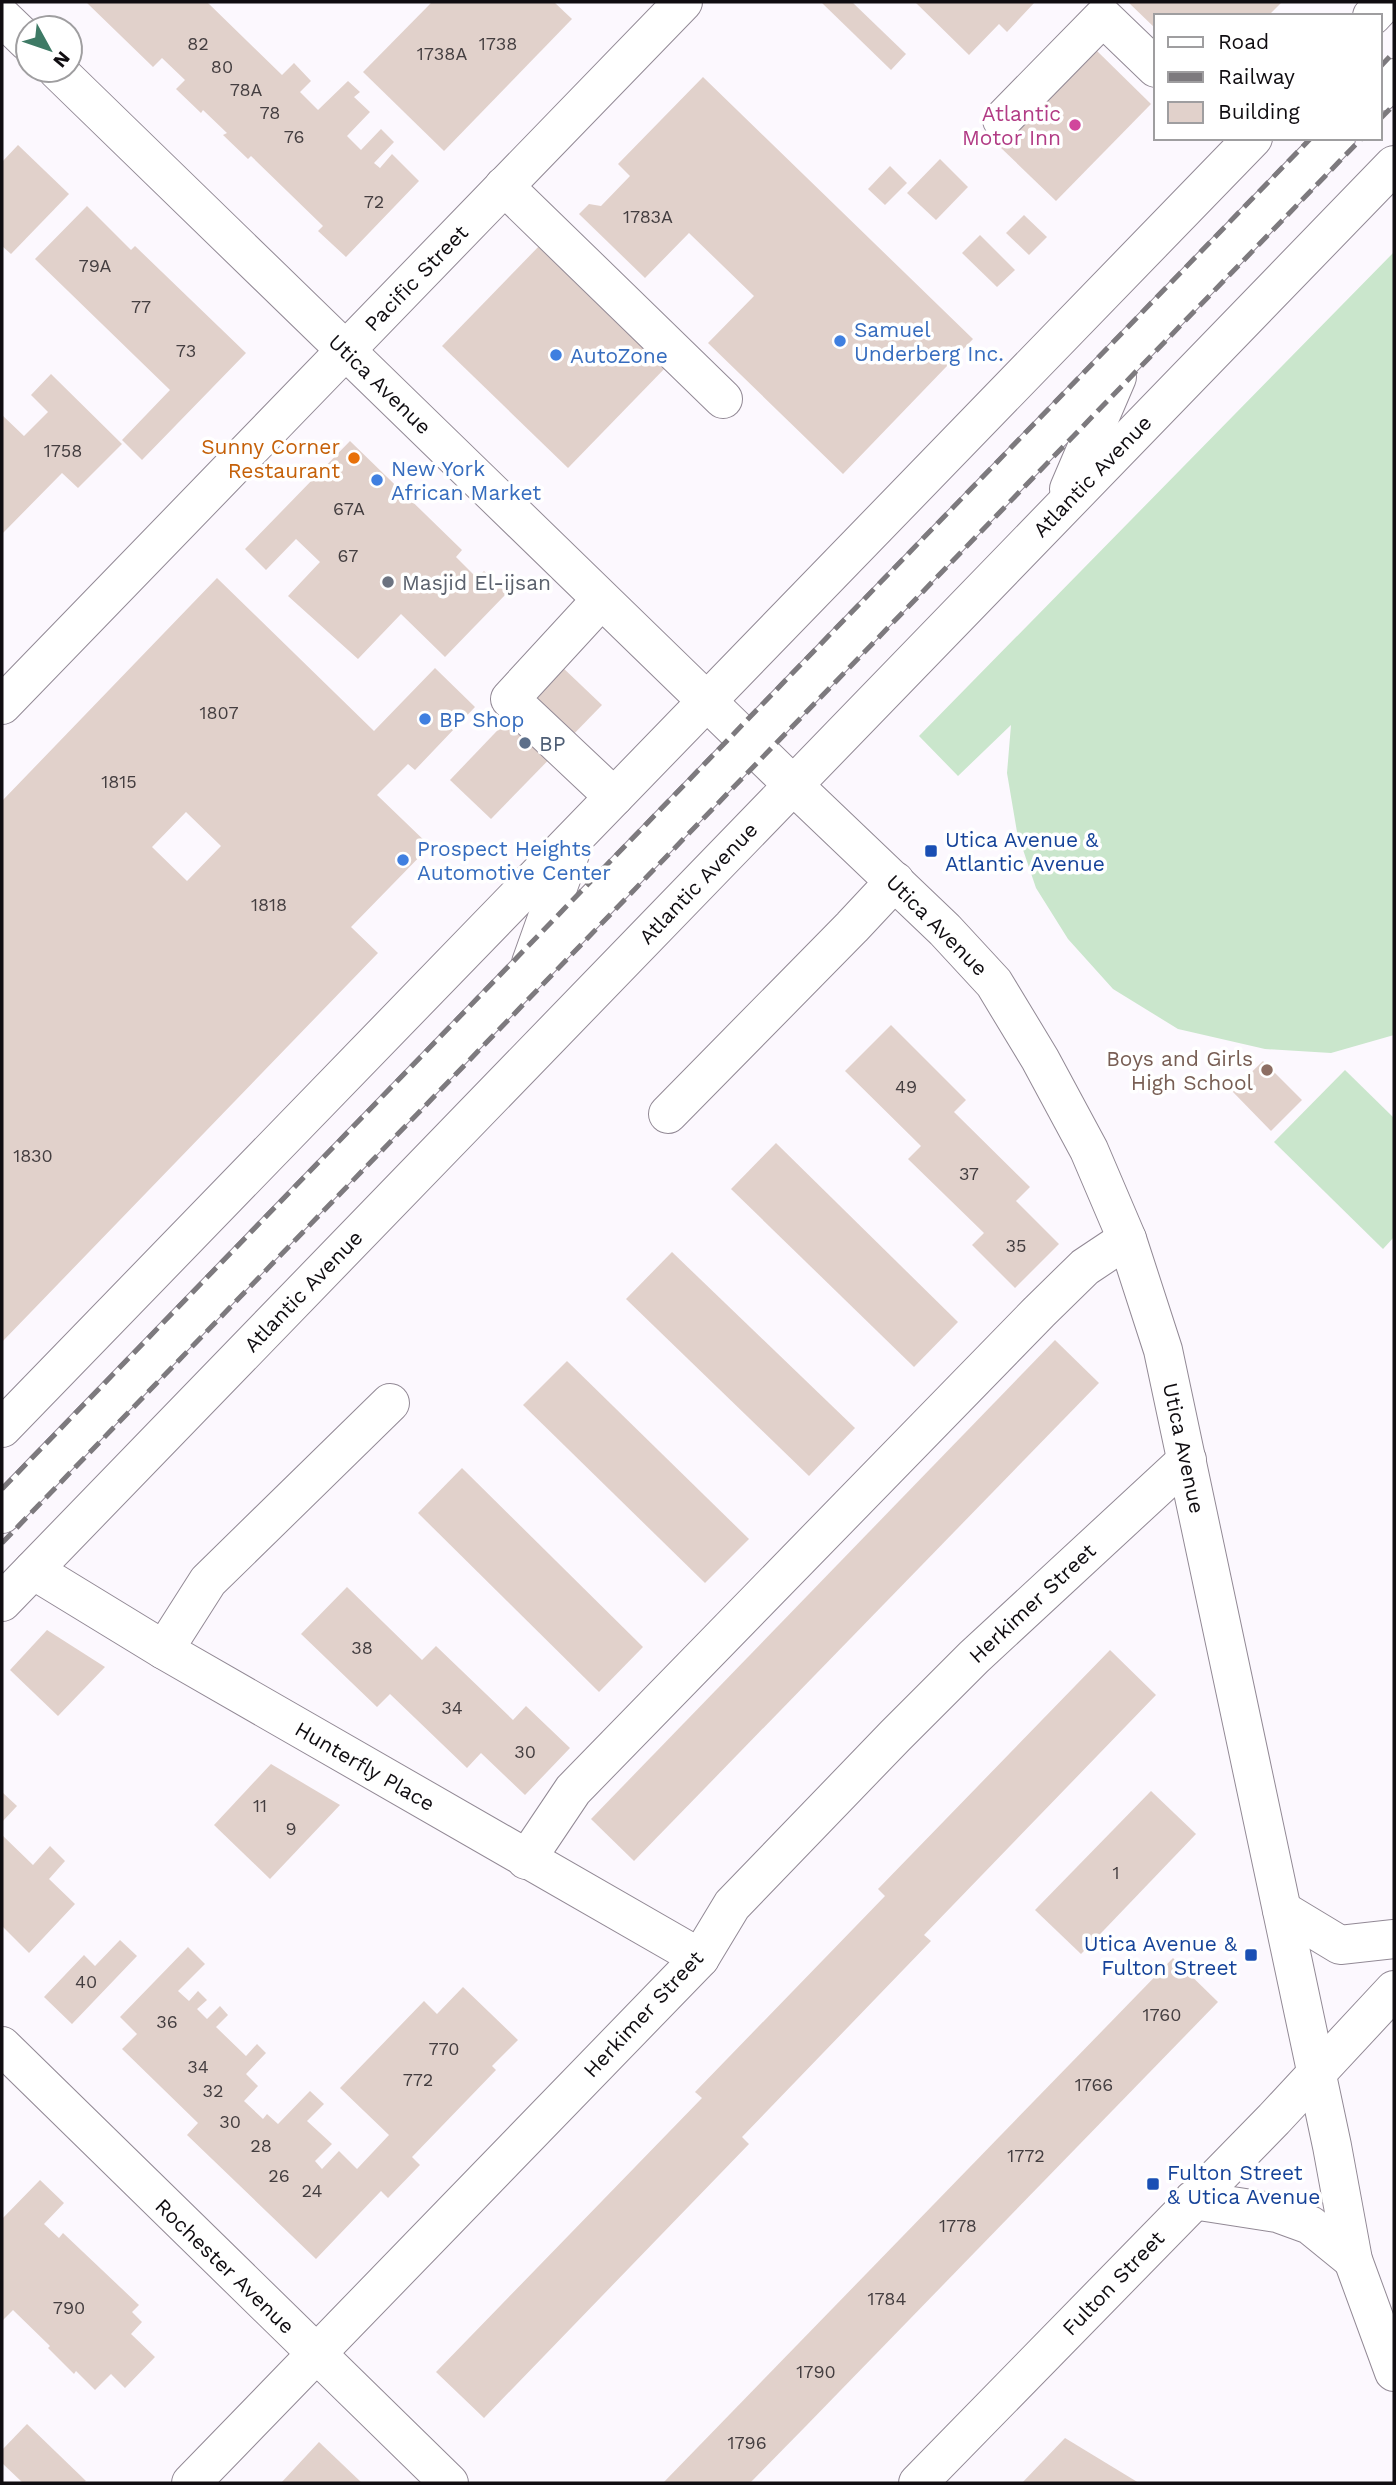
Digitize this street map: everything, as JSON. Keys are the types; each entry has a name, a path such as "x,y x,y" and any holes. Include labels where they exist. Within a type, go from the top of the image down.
{"main road":[{"name":"Pacific Street","path":"2,705 682,2"},
{"path":"1002,120 1103,17 1154,66"},
{"name":"Utica Avenue","path":"71,84 706,702 946,930 994,983 1040,1059 1089,1150 1127,1239 1163,1350 1353,2260 1394,2372"},
{"path":"2,1514 1334,140"},
{"path":"2,1428 706,702 1242,142"},
{"name":"Atlantic Avenue","path":"2,1602 1394,165"},
{"path":"505,186 723,399"},
{"path":"1059,510 1126,356"},
{"path":"601,600 510,699 614,797"},
{"path":"527,975 576,836"},
{"path":"668,1114 895,881"},
{"path":"526,1860 573,1790 1039,1312 1085,1268 1127,1239"},
{"path":"164,1650 208,1581 390,1403"},
{"name":"Herkimer Street","path":"191,2483 700,1958 733,1905 905,1726 974,1657 1186,1460"},
{"name":"Hunterfly Place","path":"33,1570 164,1650 700,1958"},
{"path":"1282,1910 1340,1945 1394,1939"},
{"name":"Fulton Street","path":"918,2483 1316,2074 1394,1990"},
{"name":"Rochester Avenue","path":"2,2046 449,2483"},
{"path":"1193,2200 1277,2213 1310,2225 1353,2260"}],"green space":[{"name":"Boys and Girls High School","path":"1394,252 1394,1035 1331,1053 1265,1049 1178,1029 1113,989 1068,939 1036,888 1017,832 1007,773 1011,725 958,776 919,736"},
{"path":"1345,1070 1394,1118 1394,1237 1383,1249 1274,1142"}],"building":[{"path":"86,2 207,2 282,75 294,63 311,81 300,92 318,110 348,81 360,92 354,97 370,112 347,136 361,150 381,129 394,142 374,163 380,168 392,154 419,181 346,257 318,231 323,226 251,156 248,159 223,135 227,133 203,110 201,113 176,89 185,80 162,58 153,67"},
{"path":"432,2 554,2 572,19 444,151 363,72"},
{"path":"821,2 852,2 906,54 891,70"},
{"path":"915,2 1035,2 1007,32 999,24 969,55"},
{"path":"1128,2 1282,2 1270,14 1154,14 1154,27"},
{"name":"Atlantic Motor Inn","path":"1094,48 1151,104 1056,201 999,146"},
{"path":"703,77 973,339 843,474 708,343 754,296 689,233 645,278 579,214 589,204 601,206 630,176 618,164"},
{"path":"18,145 69,194 11,254 2,246 2,162"},
{"path":"940,159 968,187 936,220 907,193"},
{"path":"890,166 907,183 885,205 868,189"},
{"path":"87,206 131,250 135,246 246,353 142,460 122,440 170,390 35,259"},
{"path":"1024,215 1047,237 1029,255 1006,233"},
{"path":"980,235 1015,270 997,287 962,253"},
{"name":"AutoZone","path":"543,242 669,364 568,468 442,346"},
{"path":"51,374 122,444 78,488 62,473 2,534 2,415 24,436 48,412 31,395"},
{"path":"350,441 462,550 456,557 477,578 484,571 507,593 445,657 401,614 358,659 288,596 320,562 296,539 266,570 245,549"},
{"path":"217,578 374,731 435,668 475,707 415,770 408,764 377,795 430,846 351,927 378,953 2,1342 2,801","holes":["186,812 221,846 187,881 152,847"]},
{"name":"BP","path":"560,665 602,705 491,819 450,780"},
{"path":"891,1025 966,1100 954,1112 1030,1187 1016,1201 1059,1244 1015,1288 972,1245 984,1233 908,1159 921,1146 845,1071"},
{"path":"1263,1061 1302,1100 1271,1131 1232,1091"},
{"path":"776,1143 958,1322 914,1367 731,1189"},
{"path":"672,1252 855,1428 809,1476 626,1299"},
{"path":"1055,1340 1099,1383 634,1861 591,1819"},
{"path":"567,1361 749,1539 705,1583 523,1405"},
{"path":"462,1468 643,1647 599,1692 418,1513"},
{"path":"347,1587 422,1660 436,1646 513,1720 526,1706 570,1748 525,1795 481,1753 467,1768 390,1694 377,1707 301,1634"},
{"path":"47,1630 105,1667 58,1716 10,1670"},
{"path":"1110,1650 1156,1695 924,1935 931,1941 742,2137 749,2144 484,2418 436,2372 702,2098 695,2092 885,1896 878,1889"},
{"path":"271,1764 340,1805 270,1879 214,1825"},
{"path":"1151,1791 1196,1834 1081,1954 1035,1910"},
{"path":"2,1792 17,1806 2,1822"},
{"path":"2,1835 33,1865 50,1846 65,1861 49,1879 75,1904 29,1953 2,1926"},
{"path":"120,1940 137,1956 72,2024 44,1997 84,1955 95,1966"},
{"path":"188,1947 205,1964 178,1991 189,2001 198,1991 207,2000 197,2009 207,2019 220,2006 228,2015 216,2027 246,2056 257,2044 266,2053 246,2074 258,2086 244,2101 263,2119 267,2114 278,2124 310,2091 324,2104 307,2121 332,2144 315,2161 322,2169 339,2151 357,2169 389,2135 340,2088 424,2001 437,2014 463,1987 518,2040 492,2066 496,2070 412,2157 420,2165 388,2198 381,2191 316,2259 187,2135 198,2123 122,2049 137,2034 120,2017"},
{"path":"1173,1958 1218,2002 750,2483 663,2483"},
{"path":"40,2180 64,2203 44,2224 59,2238 63,2233 139,2305 132,2312 142,2322 131,2334 155,2357 125,2388 111,2374 95,2390 76,2371 74,2374 13,2310 2,2321 2,2219"},
{"path":"27,2424 86,2481 23,2483 2,2463 2,2450"},
{"path":"1065,2438 1139,2483 1022,2483"},
{"path":"319,2442 362,2483 281,2483"}],"railway":[{"path":"1382,65 1394,52"},
{"path":"1382,117 1394,105"},
{"path":"2,1489 1309,140"},
{"path":"2,1543 1360,140"}],"place":[{"name":"Atlantic Motor Inn","path":"1075,125"},
{"name":"Samuel Underberg Inc.","path":"840,341"},
{"name":"AutoZone","path":"556,355"},
{"name":"Sunny Corner Restaurant","path":"354,458"},
{"name":"New York African Market","path":"377,480"},
{"name":"Masjid El-ijsan","path":"388,582"},
{"name":"BP Shop","path":"425,719"},
{"name":"BP","path":"525,743"},
{"name":"Utica Avenue & Atlantic Avenue","path":"931,851"},
{"name":"Prospect Heights Automotive Center","path":"403,860"},
{"name":"Boys and Girls High School","path":"1267,1070"},
{"name":"Utica Avenue & Fulton Street","path":"1251,1955"},
{"name":"Fulton Street & Utica Avenue","path":"1153,2184"}]}
